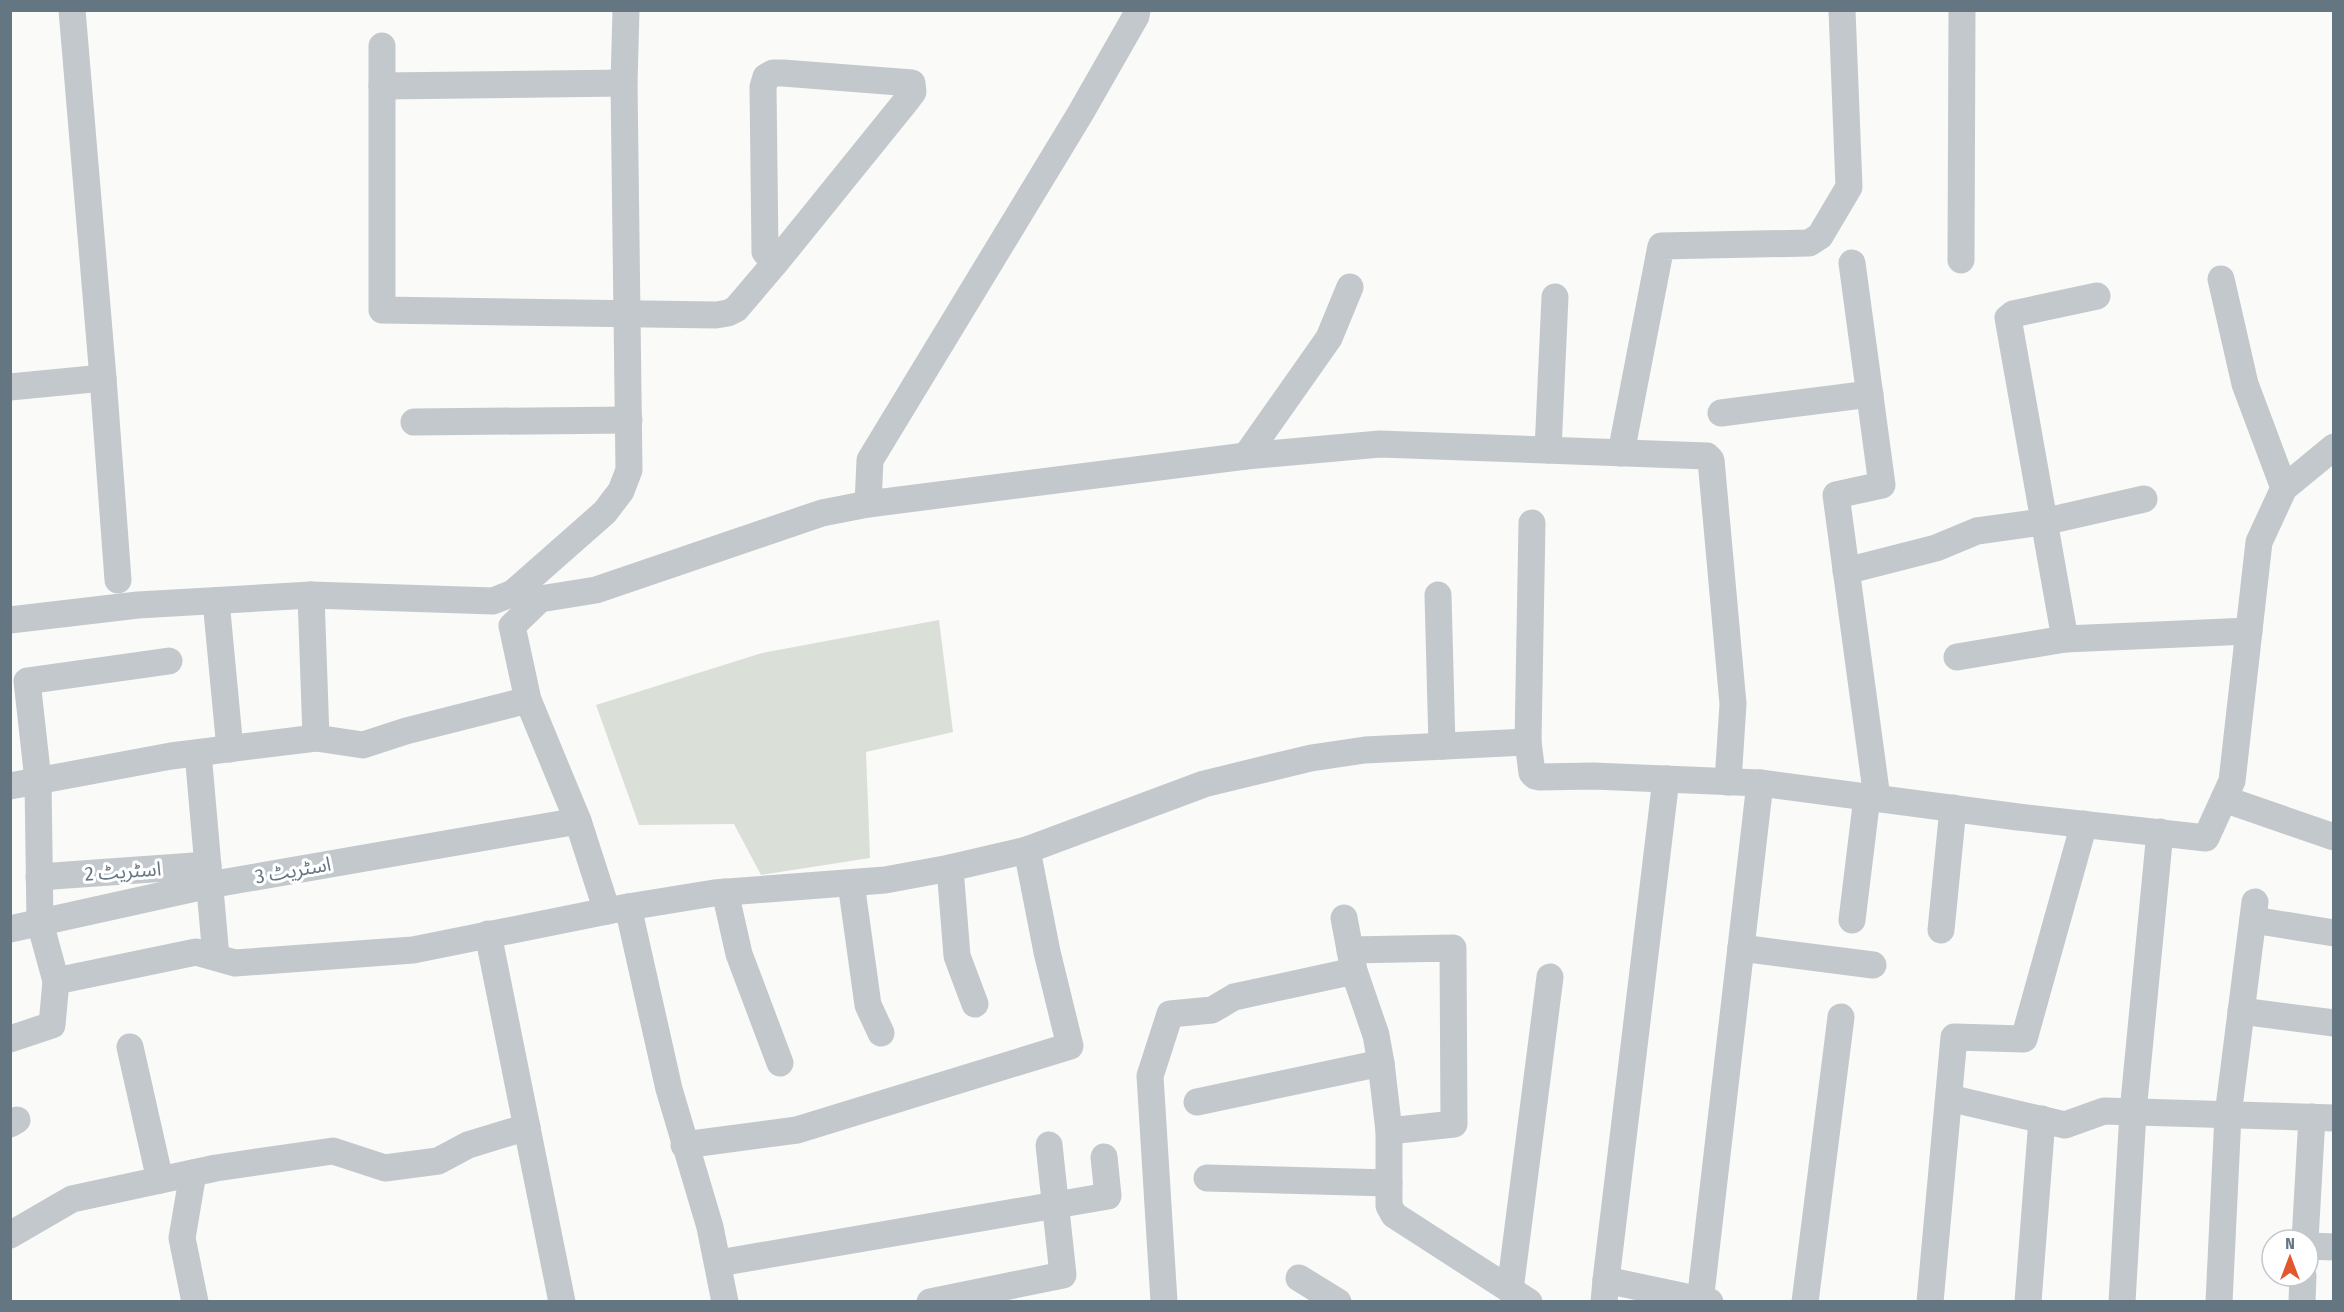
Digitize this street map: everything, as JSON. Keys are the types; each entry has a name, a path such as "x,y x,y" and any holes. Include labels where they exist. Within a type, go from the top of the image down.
{"street":[{"path":"72,10 103,378 117,580"},
{"path":"10,620 138,605 312,595 493,601 513,593 605,512 621,491 629,470 624,83 626,10"},
{"path":"868,504 870,460 1080,114 1136,16 1137,10"},
{"path":"1621,453 1660,246 1809,243 1820,236 1849,187 1842,10"},
{"path":"1961,260 1962,10"},
{"path":"381,46 382,310 716,315 728,313 736,309 776,262 907,100 913,92 912,83 783,73 772,73 766,77 763,87 765,252 776,262"},
{"path":"382,86 624,83"},
{"path":"1852,263 1882,486 1836,495 1872,798 1852,920"},
{"path":"2221,279 2245,384 2284,488"},
{"path":"1246,456 1329,338 1350,287"},
{"path":"2065,639 2008,318 2013,314 2097,296"},
{"path":"1548,450 1555,297"},
{"path":"10,387 103,378"},
{"path":"1720,413 1870,394"},
{"path":"414,422 629,420"},
{"path":"725,1302 710,1227 684,1145 618,909 578,821 528,700 512,626 540,599 596,590 822,513 868,504 1246,456 1380,444 1707,456 1711,460 1733,704 1728,782"},
{"path":"1532,524 1528,742 1532,772 1535,776 1760,783 2206,838 2232,781 2259,542 2284,488 2334,447"},
{"path":"1846,571 1936,548 1977,531 2043,522 2144,500"},
{"path":"312,595 316,738"},
{"path":"1438,595 1442,746"},
{"path":"216,601 230,749"},
{"path":"1957,657 2065,639 2249,631"},
{"path":"10,1039 52,1025 56,981 40,923 38,780 27,681 170,660"},
{"path":"10,786 198,753 316,738 363,745 406,731 528,700"},
{"path":"56,981 196,952 235,963 413,950 618,909 725,892 885,880 950,868 1027,849 1204,784 1332,754 1365,750 1528,742"},
{"path":"198,753 216,957"},
{"path":"1666,779 1605,1291 1703,1301 1760,783"},
{"path":"2224,799 2334,837"},
{"path":"1941,930 1953,808"},
{"name":"اسٹریٹ 3","path":"10,929 40,923 208,875 578,821"},
{"path":"1930,1302 1954,1037 2024,1040 2084,824"},
{"path":"2122,1302 2133,1112 2160,832"},
{"path":"684,1145 797,1130 1070,1046 1047,952 1027,849"},
{"path":"950,868 957,956 975,1004"},
{"name":"اسٹریٹ 2","path":"39,877 208,875"},
{"path":"851,883 868,1005 881,1033"},
{"path":"725,892 740,954 780,1063"},
{"path":"2219,1302 2228,1115 2254,911 2334,933"},
{"path":"1344,918 1352,960 1376,1035 1382,1063 1389,1131 1389,1206 1394,1215 1519,1296 1550,977"},
{"path":"488,934 562,1302"},
{"path":"1164,1302 1150,1076 1170,1014 1212,1010 1234,997 1352,960 1453,948 1454,1124 1389,1131"},
{"path":"1741,948 1873,965"},
{"path":"2241,1011 2334,1023"},
{"path":"1805,1302 1841,1017"},
{"path":"130,1047 160,1180"},
{"path":"1197,1102 1382,1063"},
{"path":"1949,1098 2065,1125 2103,1111 2323,1118 2307,1228"},
{"path":"2028,1302 2042,1119"},
{"path":"10,1235 72,1199 193,1173 333,1151 385,1168 438,1161 468,1145 527,1128"},
{"path":"930,1302 1063,1275 1049,1145"},
{"path":"719,1263 1108,1196 1104,1157"},
{"path":"193,1173 182,1238 195,1302"},
{"path":"1207,1178 1389,1183"},
{"path":"1299,1278 1338,1302"}],"shaded area":[{"path":"939,620 953,732 866,752 870,858 761,875 734,824 639,825 596,705 762,653"}]}
